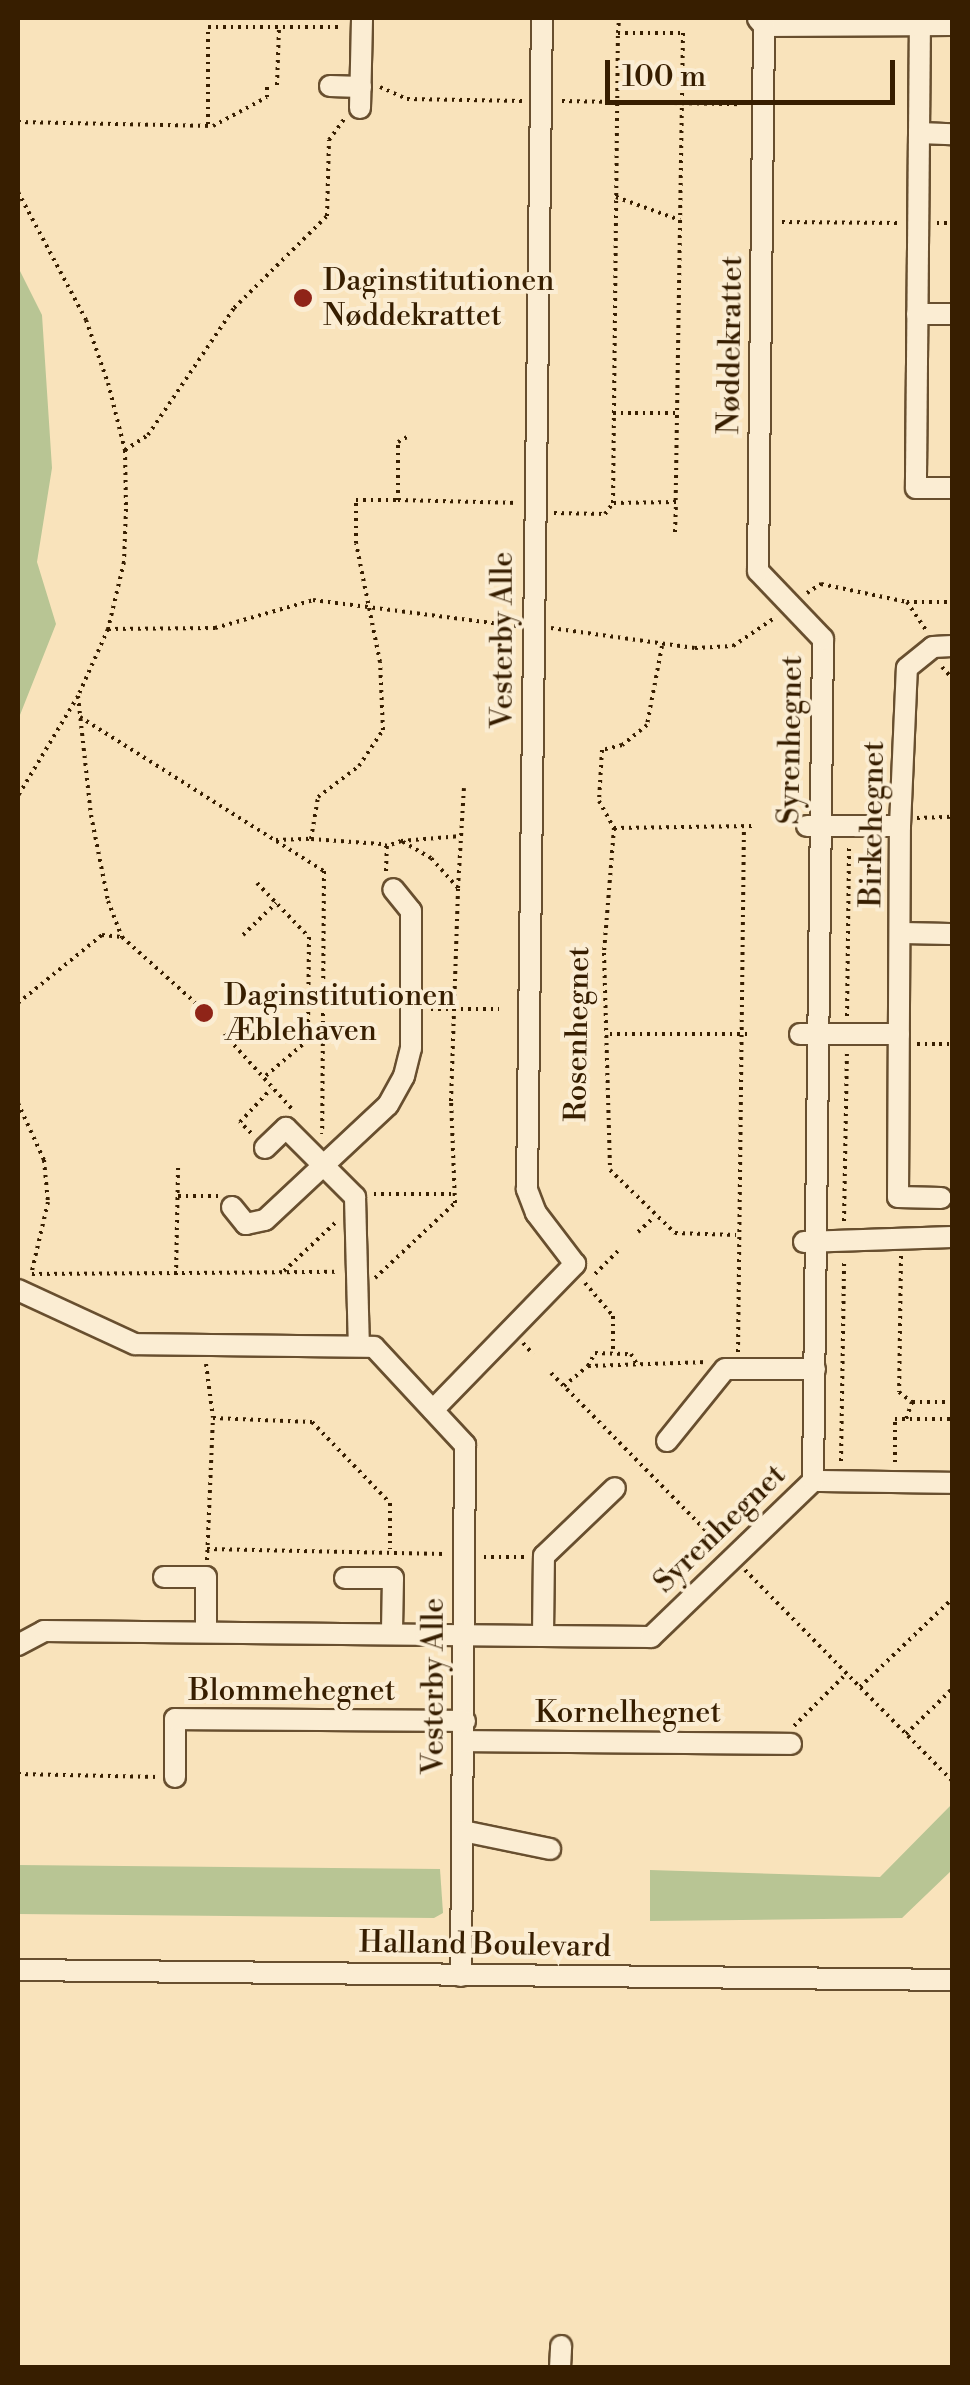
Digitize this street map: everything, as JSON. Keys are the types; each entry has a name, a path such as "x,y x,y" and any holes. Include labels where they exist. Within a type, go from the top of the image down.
{"street":[{"name":"Vesterby Alle","path":"433,1410 561,1285 575,1264 569,1249 536,1213 527,1188 542,18"},
{"path":"760,22 920,21 952,25"},
{"path":"920,21 916,488 952,488"},
{"path":"330,86 360,98 362,22"},
{"name":"Nøddekrattet","path":"760,22 758,572 823,639"},
{"path":"919,133 952,134"},
{"path":"917,314 952,314"},
{"name":"Syrenhegnet","path":"18,1645 44,1631 651,1637 813,1481 815,1369 809,1241 809,1034 812,826 823,639"},
{"name":"Birkehegnet","path":"941,1198 898,1197 899,1039 907,668 945,646"},
{"path":"812,826 901,822"},
{"path":"232,1207 236,1219 258,1224 388,1105 404,1076 411,1009 411,911 392,889"},
{"path":"901,933 952,934"},
{"path":"809,1034 899,1039"},
{"path":"24,1286 135,1344 359,1346 366,1275 355,1197 286,1128 265,1148"},
{"path":"809,1241 952,1237"},
{"name":"Vesterby Alle","path":"359,1346 374,1347 465,1445 461,1976"},
{"path":"667,1440 731,1369 815,1369"},
{"path":"813,1481 952,1483"},
{"path":"543,1634 544,1556 614,1488"},
{"path":"164,1577 206,1577 206,1631"},
{"path":"345,1578 393,1578 392,1632"},
{"name":"Blommehegnet","path":"175,1777 175,1720 465,1731"},
{"name":"Kornelhegnet","path":"465,1731 791,1744"},
{"path":"463,1831 550,1849"},
{"name":"Halland Boulevard","path":"18,1970 952,1980"}],"path":[{"path":"311,839 318,798 359,766 383,730 380,662 356,543 356,500 605,514 612,504 619,18"},
{"path":"208,126 208,27 362,22"},
{"path":"278,85 279,27"},
{"path":"618,33 682,34 676,532"},
{"path":"18,122 208,126 267,97 268,85"},
{"path":"125,450 148,435 234,308 327,216 329,140 360,98 391,88 407,99 742,105 742,85"},
{"path":"18,192 86,320 125,450 124,562 108,629 78,696 18,796"},
{"path":"616,197 681,220"},
{"path":"762,222 952,223"},
{"path":"613,413 677,413"},
{"path":"398,500 398,442 410,436"},
{"path":"612,504 676,502"},
{"path":"907,602 945,646"},
{"name":"Rosenhegnet","path":"662,646 647,725 622,745 602,750 599,801 614,828 604,953 610,1034 610,1170 674,1234 736,1235"},
{"path":"78,696 101,867 122,936 202,1008"},
{"path":"80,717 324,871 322,1139"},
{"path":"18,1103 44,1160 48,1202 24,1286 176,1275 366,1275 455,1203 451,1101 464,788"},
{"path":"901,822 952,818"},
{"path":"614,828 753,826"},
{"path":"841,1481 849,826"},
{"path":"731,1369 746,1034 744,827"},
{"path":"275,840 387,846 461,836"},
{"path":"402,841 431,858 458,888"},
{"path":"387,846 386,881 392,889"},
{"path":"256,883 309,937 308,1040 262,1080"},
{"path":"243,935 276,902"},
{"path":"18,1003 80,948 102,935 122,936"},
{"path":"411,1009 499,1009"},
{"path":"610,1034 746,1034"},
{"path":"899,1039 952,1044"},
{"path":"265,1148 240,1122 271,1088"},
{"path":"176,1275 178,1168"},
{"path":"178,1196 222,1196 232,1207"},
{"path":"638,1232 654,1217"},
{"path":"902,1236 900,1392 912,1402 952,1402"},
{"path":"736,1242 745,1242"},
{"path":"595,1274 619,1250"},
{"path":"585,1284 613,1316 613,1354"},
{"path":"206,1344 206,1400 213,1418 206,1577"},
{"path":"564,1386 588,1366 596,1353 631,1354 638,1366"},
{"path":"588,1366 696,1361 720,1362 731,1369"},
{"path":"552,1373 952,1781"},
{"path":"906,1419 912,1402"},
{"path":"213,1418 312,1422 390,1503 390,1549"},
{"path":"896,1482 895,1419 952,1419"},
{"path":"207,1548 390,1549 465,1556 544,1556"},
{"path":"860,1687 952,1599"},
{"path":"791,1744 792,1728 847,1674"},
{"path":"906,1734 952,1689"},
{"path":"18,1774 175,1777"}],"green space":[{"path":"18,267 42,315 52,468 37,562 56,624 18,720"},
{"path":"952,1804 952,1870 902,1918 650,1921 650,1870 880,1877"},
{"path":"18,1865 440,1869 443,1913 434,1918 18,1914"}],"place":[{"name":"Daginstitutionen Nøddekrattet","path":"303,298"},
{"name":"Daginstitutionen Æblehaven","path":"204,1013"}]}
